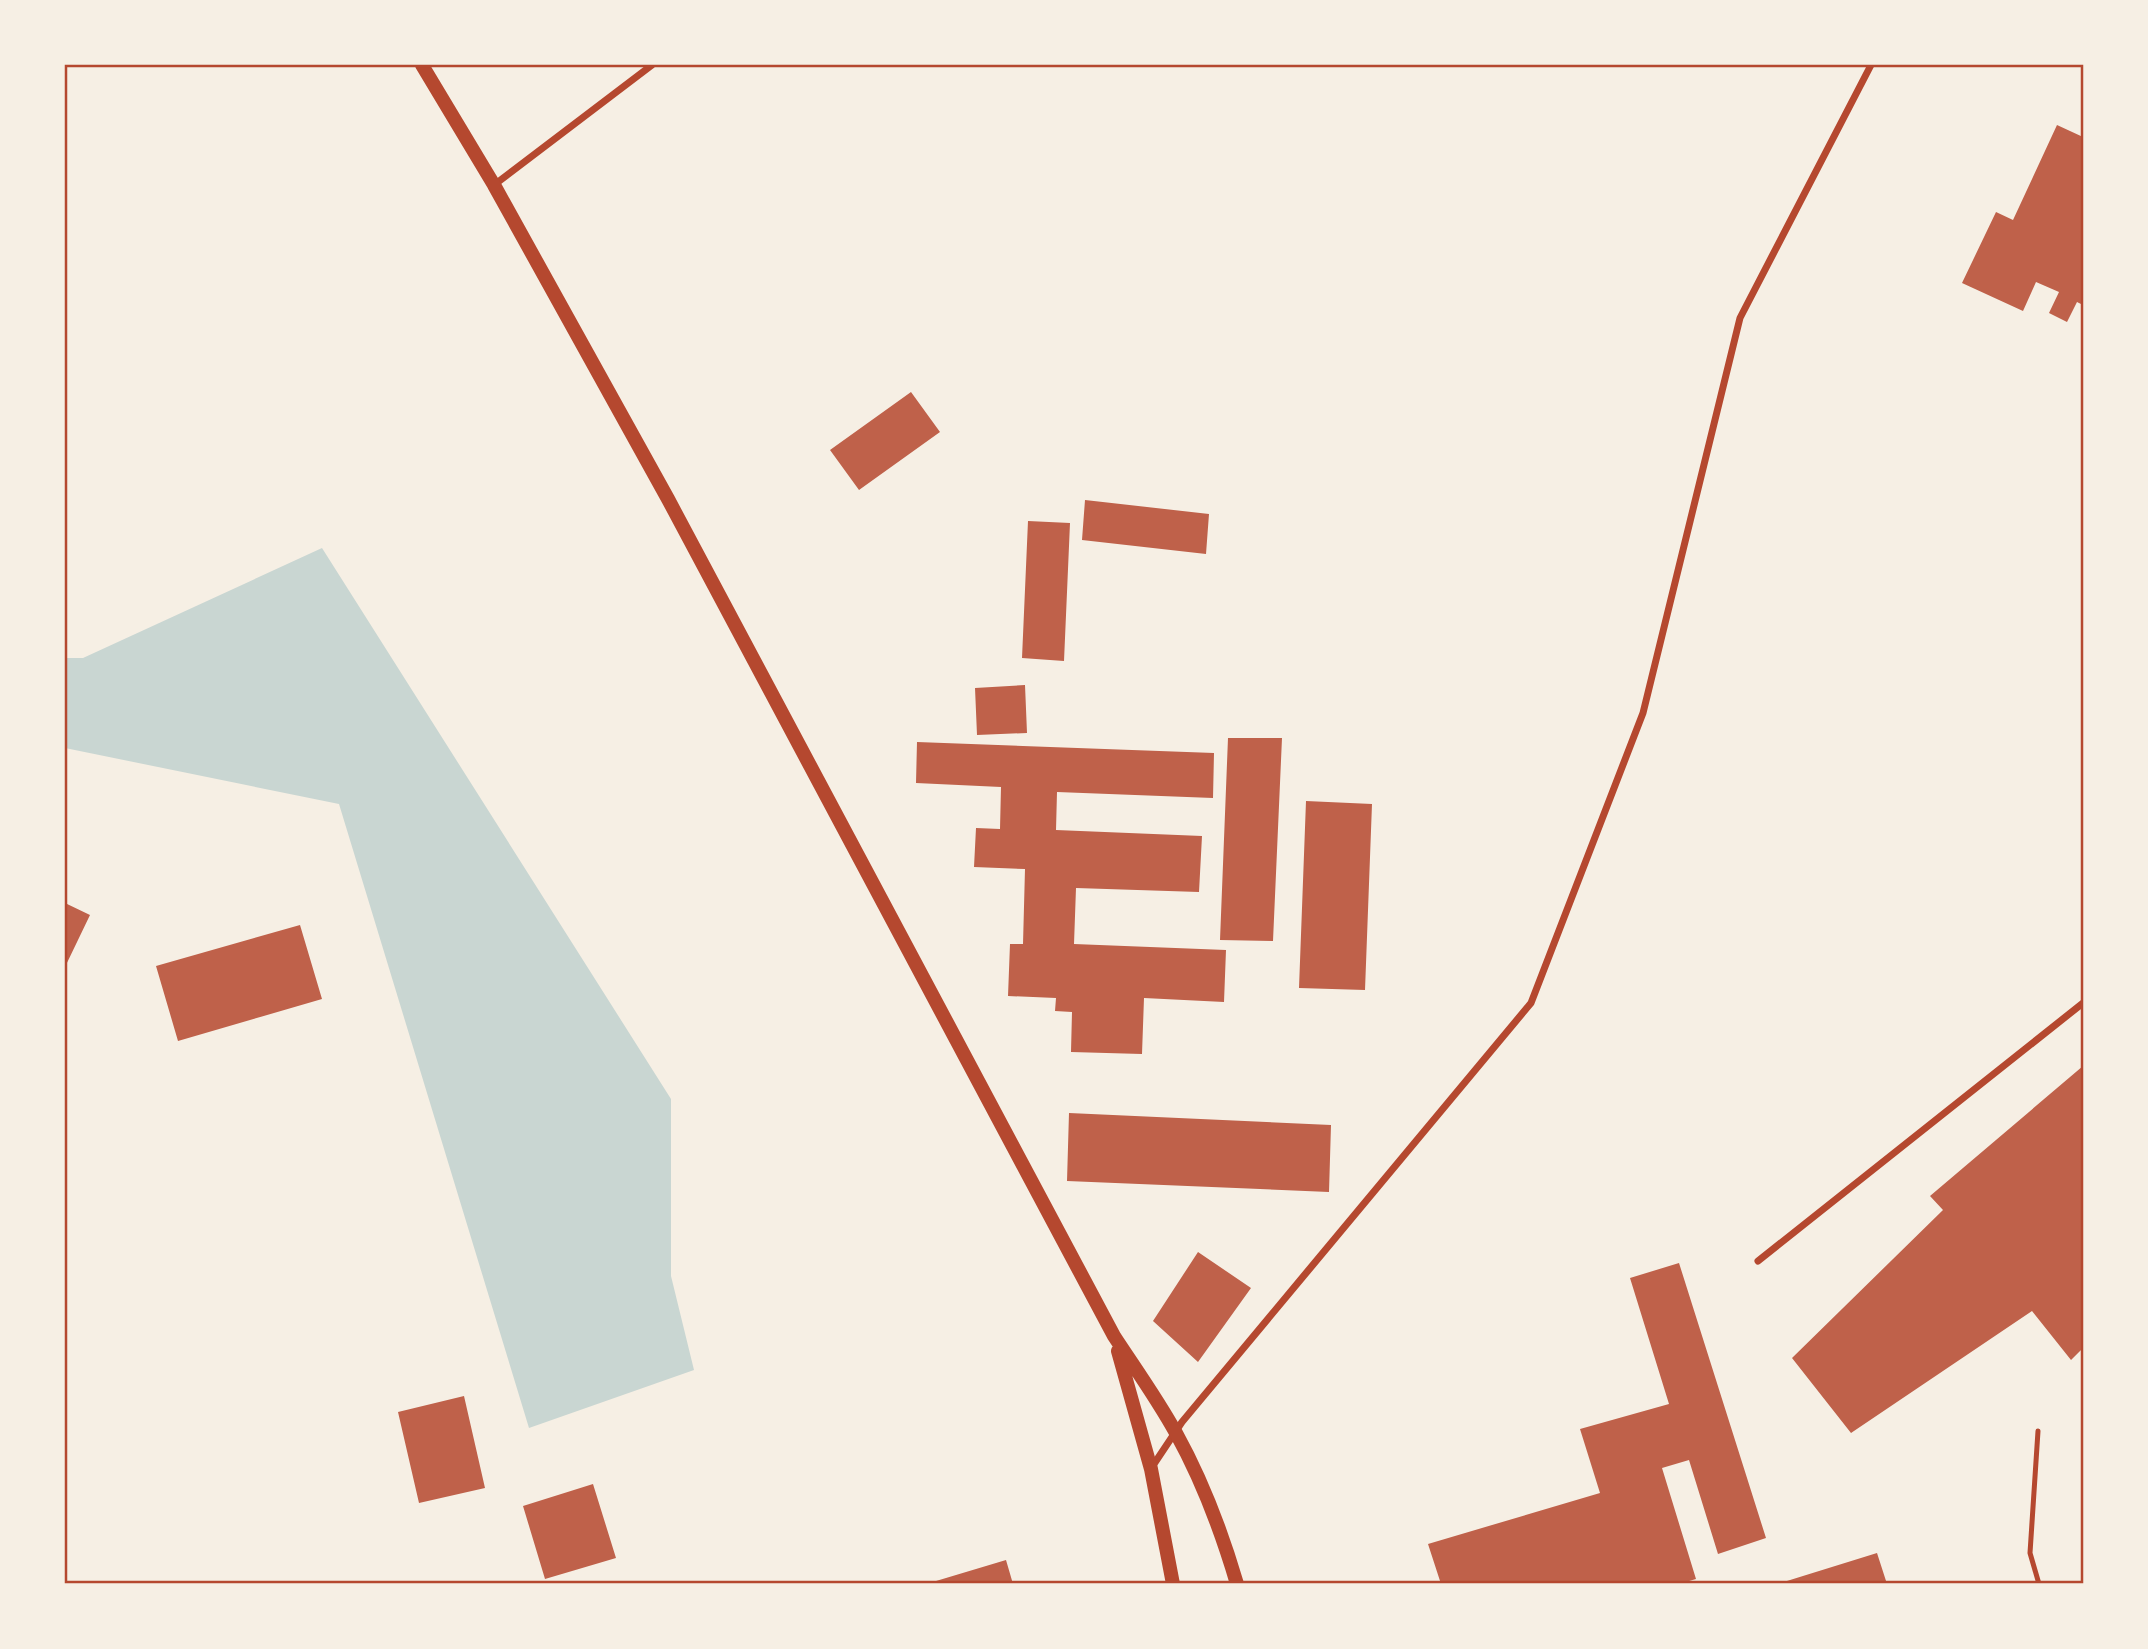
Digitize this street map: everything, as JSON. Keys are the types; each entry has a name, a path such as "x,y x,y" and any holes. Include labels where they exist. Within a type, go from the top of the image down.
{"main road":[{"path":"422,65 494,185 668,499 1114,1336 1177,1433 1204,1493 1237,1584"},
{"path":"1114,1336 1151,1469 1173,1584"}],"street":[{"path":"494,185 652,65"},
{"path":"1151,1469 1191,1412 1531,1003 1643,713 1740,318 1871,65"},
{"path":"1758,1261 2083,1003"}],"lane":[{"path":"2038,1432 2030,1553 2039,1584"}],"shaded area":[{"path":"322,548 671,1099 671,1276 694,1370 529,1428 339,804 65,748 65,658 83,658"}],"building":[{"path":"2057,125 2083,137 2083,305 2077,302 2067,322 2049,313 2059,292 2036,282 2023,311 1962,283 1996,212 2013,220"},
{"path":"911,392 940,432 859,490 830,450"},
{"path":"1085,500 1209,514 1206,554 1082,540"},
{"path":"1028,521 1070,523 1064,661 1022,658"},
{"path":"1025,685 1027,733 977,735 975,688"},
{"path":"1228,738 1282,738 1273,941 1220,940"},
{"path":"917,742 1214,753 1213,798 1057,792 1056,830 1202,836 1199,892 1076,888 1074,944 1226,950 1224,1002 1144,998 1142,1054 1071,1052 1072,1012 1055,1011 1056,998 1008,996 1010,944 1023,944 1025,869 974,867 976,828 1000,829 1001,787 916,783"},
{"path":"1306,801 1372,804 1365,990 1299,988"},
{"path":"65,903 90,915 65,967"},
{"path":"300,925 322,999 178,1041 156,966"},
{"path":"2083,1066 2083,1348 2071,1360 2032,1311 1851,1433 1792,1358 1943,1210 1930,1196"},
{"path":"1069,1113 1331,1125 1329,1192 1067,1181"},
{"path":"1198,1252 1251,1288 1198,1362 1153,1321"},
{"path":"1679,1263 1766,1538 1718,1554 1689,1460 1662,1468 1696,1579 1679,1584 1441,1584 1428,1544 1600,1493 1580,1429 1669,1404 1630,1278"},
{"path":"464,1396 485,1488 419,1503 398,1412"},
{"path":"593,1484 616,1558 545,1579 523,1506"},
{"path":"1877,1553 1887,1584 1777,1584"},
{"path":"1006,1560 1013,1584 926,1584"}]}
